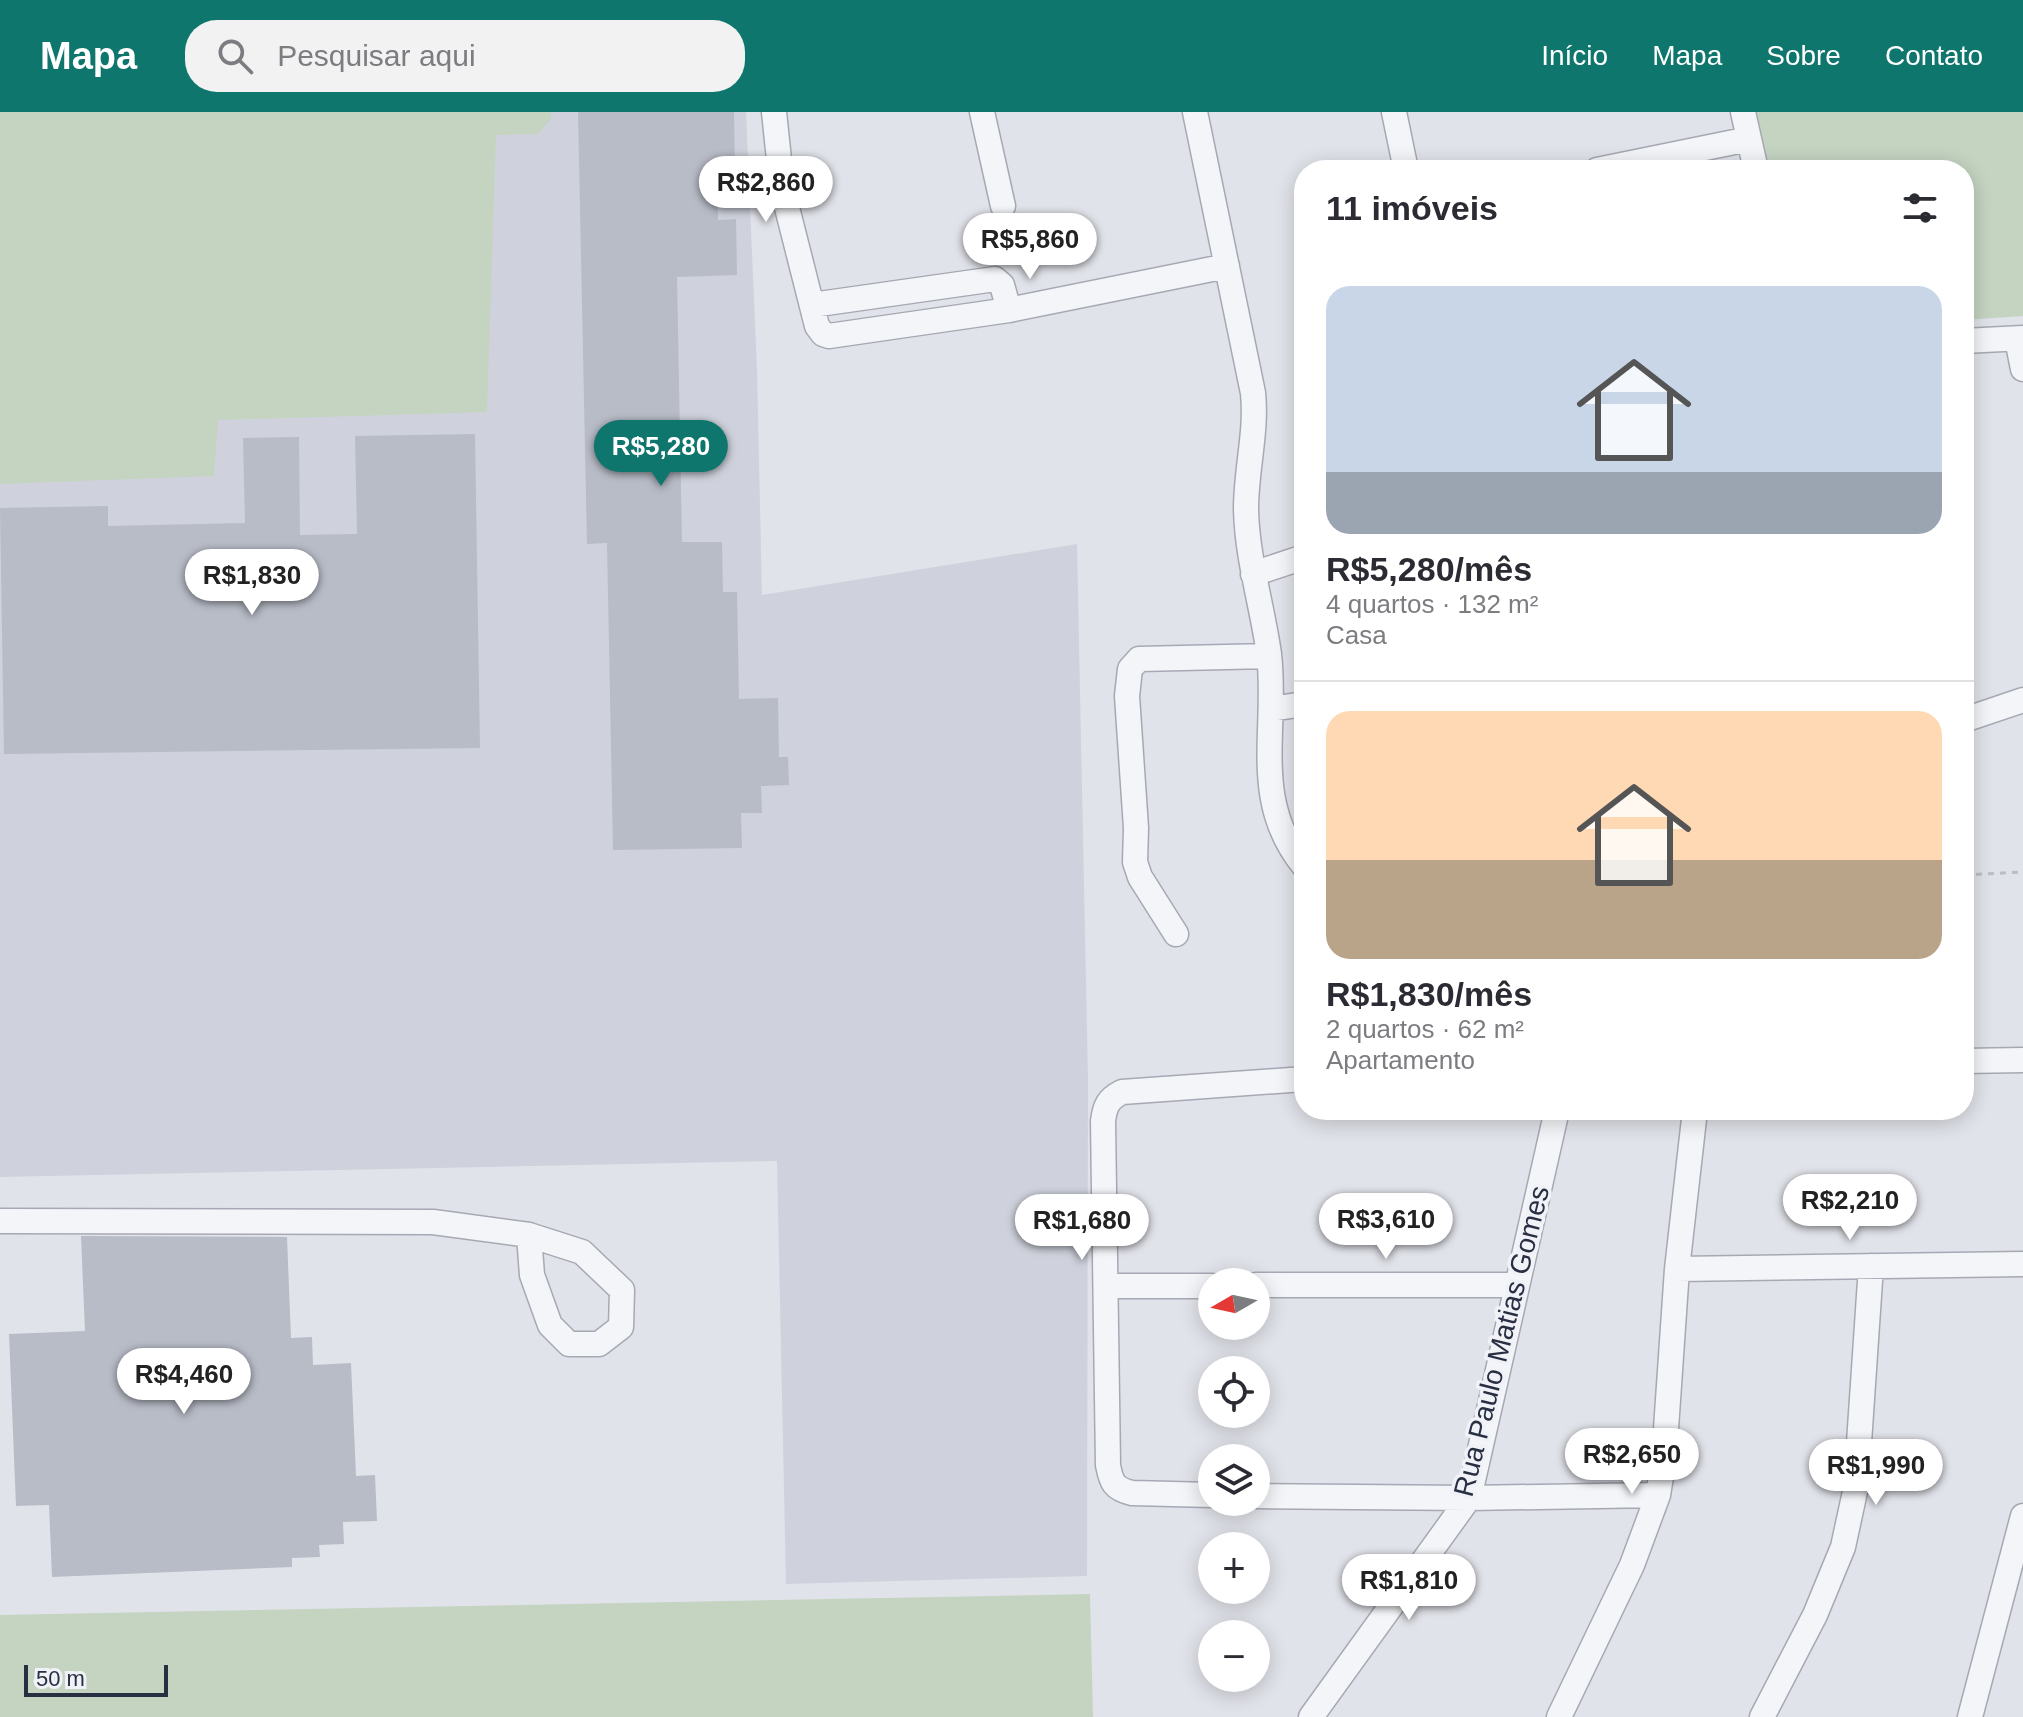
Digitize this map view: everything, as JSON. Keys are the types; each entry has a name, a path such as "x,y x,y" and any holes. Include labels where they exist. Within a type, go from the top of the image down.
{"street":[{"path":"774,112 782,188 815,316 823,334 839,336 1009,310 1227,266"},
{"path":"982,112 1003,206"},
{"path":"1195,112 1253,393 1256,418 1246,505 1253,574 1269,656 1269,780 1278,823 1294,849"},
{"path":"1394,112 1404,160"},
{"path":"1743,112 1754,160"},
{"path":"1646,160 1749,139"},
{"path":"815,316 995,279 1002,285 1009,310"},
{"path":"1974,341 2020,339 2023,369"},
{"path":"1253,574 1294,560"},
{"path":"1176,934 1140,877 1135,862 1136,828 1127,696 1130,669 1139,659 1269,656"},
{"path":"1974,717 2023,700"},
{"path":"1271,709 1294,706"},
{"path":"1974,1061 2023,1060"},
{"path":"1198,1495 1149,1495 1119,1490 1111,1482 1108,1465 1105,1107 1109,1100 1122,1092 1294,1080"},
{"name":"Rua Paulo Matias Gomes","path":"1311,1717 1469,1498 1555,1120"},
{"path":"1559,1717 1632,1565 1658,1495 1664,1458 1677,1269 1694,1120"},
{"path":"0,1221 433,1222 529,1235 582,1252 622,1290 621,1327 599,1344 569,1344 550,1325 532,1275 529,1235"},
{"path":"1677,1269 2023,1264"},
{"path":"1762,1717 1815,1615 1843,1547 1856,1487 1871,1266"},
{"path":"1270,1285 1515,1285"},
{"path":"1106,1286 1198,1286"},
{"path":"1270,1496 1469,1498 1658,1495"},
{"path":"1970,1717 2023,1516"}],"path":[{"path":"1974,874 2023,872"}],"shaded area":[{"path":"0,112 746,112 757,370 762,595 1077,544 1088,1080 1087,1576 786,1584 777,1161 0,1177"}],"green space":[{"path":"0,112 551,112 551,119 538,134 496,135 487,412 218,420 214,476 0,484"},
{"path":"1749,112 2023,112 2023,316 1974,319 1974,160 1760,160"},
{"path":"1090,1594 1093,1717 0,1717 0,1615"}],"building":[{"path":"578,112 734,112 735,172 717,172 718,220 736,219 737,275 677,277 682,542 722,542 723,592 737,592 739,699 778,698 779,757 788,757 789,785 761,786 762,813 741,813 742,848 613,850 607,543 587,544"},
{"path":"475,434 480,748 4,754 0,508 108,506 108,526 245,523 243,438 299,437 300,535 357,534 355,436"},
{"path":"81,1236 287,1237 291,1338 312,1337 313,1365 351,1363 356,1476 375,1475 377,1521 343,1522 344,1544 319,1545 320,1557 292,1558 292,1567 52,1577 49,1505 16,1506 9,1334 85,1331"}]}
